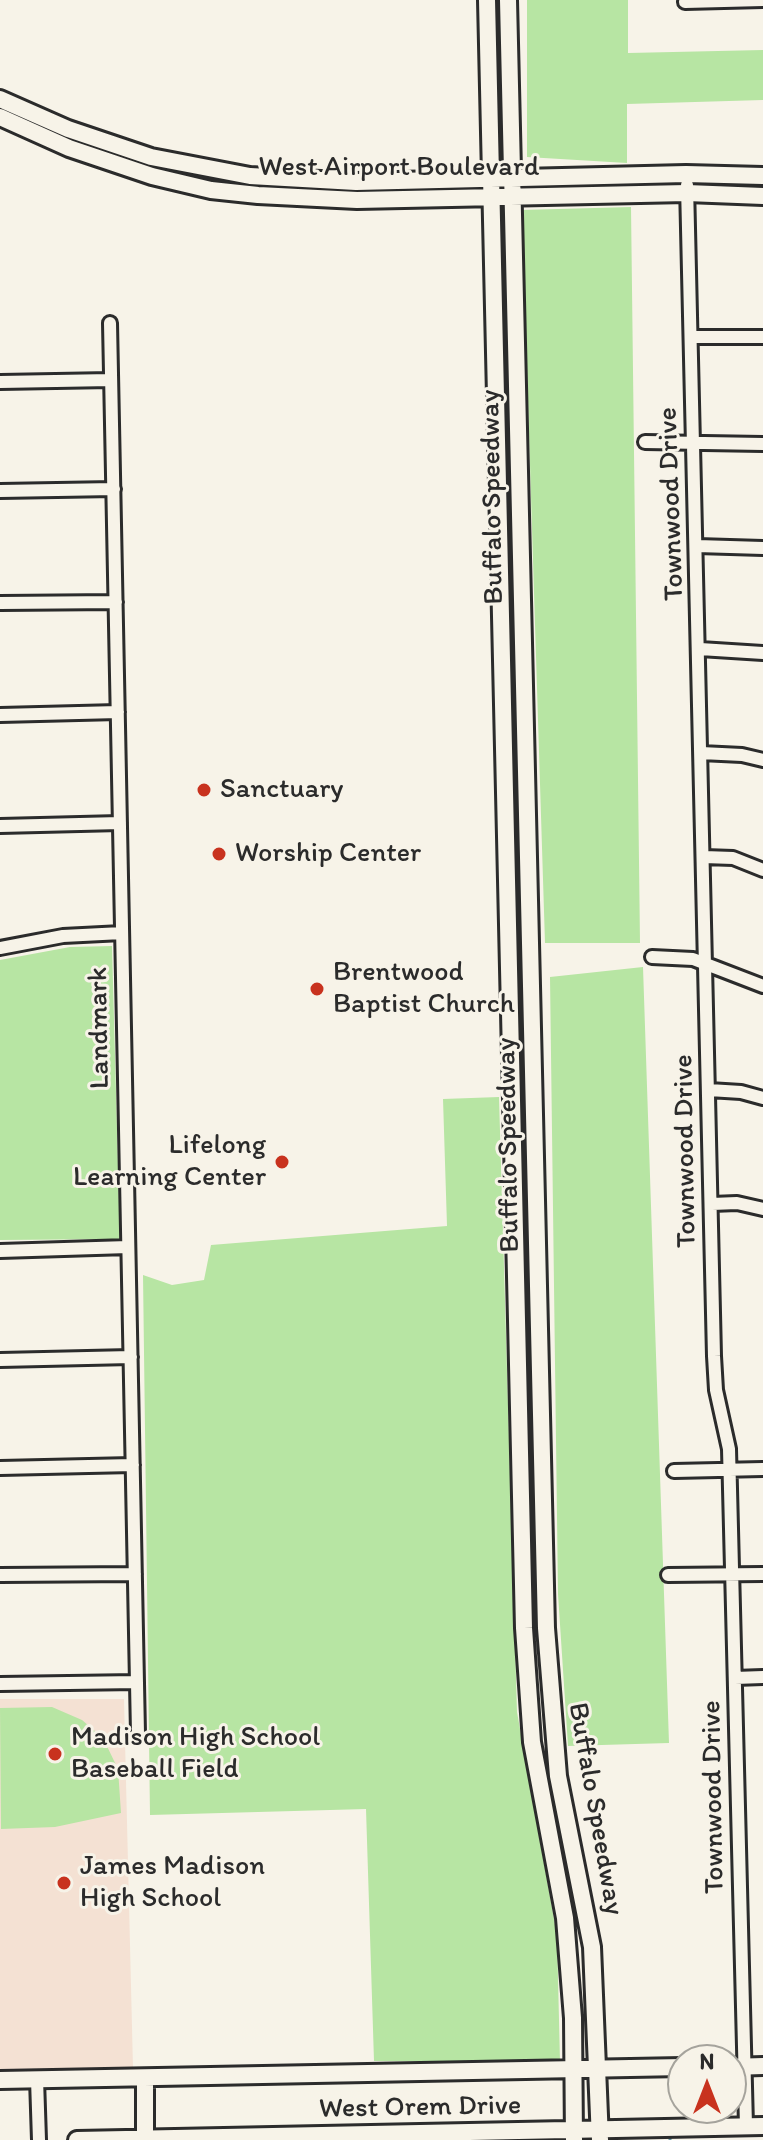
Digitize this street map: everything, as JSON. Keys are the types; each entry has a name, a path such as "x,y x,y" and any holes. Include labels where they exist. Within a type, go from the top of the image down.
{"main road":[{"name":"Buffalo Speedway","path":"487,0 524,1628 528,1716 565,1918 574,2135"},
{"name":"Buffalo Speedway","path":"508,0 546,1628 558,1776 587,1915 595,1982 599,2135"},
{"name":"West Airport Boulevard","path":"0,99 108,144 180,164 250,176 356,182 686,174 763,176"},
{"name":"West Airport Boulevard","path":"0,117 110,162 211,190 258,195 342,200 687,193 763,196"},
{"path":"108,144 110,162"},
{"path":"495,358 517,357"},
{"path":"498,493 519,494"},
{"path":"501,632 522,632"},
{"path":"504,769 527,769"},
{"path":"508,904 530,904"},
{"path":"511,1042 533,1042"},
{"path":"514,1179 536,1179"},
{"path":"517,1316 539,1315"},
{"path":"519,1458 542,1457"},
{"path":"524,1628 546,1628"},
{"path":"538,1779 558,1776"},
{"path":"565,1918 587,1915"},
{"name":"West Orem Drive","path":"0,2080 667,2067"},
{"path":"145,2079 145,2138"},
{"name":"West Orem Drive","path":"77,2140 599,2135 763,2126"}],"street":[{"path":"685,2 763,0"},
{"name":"Townwood Drive","path":"686,174 695,441 716,1390 727,1432 730,1470 738,2044"},
{"name":"Landmark","path":"110,323 138,1733"},
{"path":"691,337 763,337"},
{"path":"0,382 111,380"},
{"path":"645,442 763,444"},
{"path":"0,491 114,489"},
{"path":"697,546 763,548"},
{"path":"0,603 116,602"},
{"path":"700,649 763,653"},
{"path":"0,715 118,712"},
{"path":"701,753 742,755 763,760"},
{"path":"0,826 120,823"},
{"path":"704,857 733,858 763,870"},
{"path":"0,948 53,937 122,933"},
{"path":"652,957 705,963 763,986"},
{"path":"709,1090 763,1098"},
{"path":"712,1204 737,1203 763,1209"},
{"path":"0,1251 128,1247"},
{"path":"0,1360 131,1357"},
{"path":"0,1468 133,1465"},
{"path":"674,1471 763,1469"},
{"path":"0,1575 135,1574"},
{"path":"668,1575 763,1574"},
{"path":"735,1678 763,1677"},
{"path":"0,1684 137,1682"},
{"path":"37,2079 39,2140"}],"shaded area":[{"name":"James Madison High School","path":"0,1699 124,1699 133,2068 0,2071"}],"green space":[{"path":"527,0 628,0 628,53 763,50 763,100 627,104 627,163 527,157"},
{"path":"631,207 640,943 545,943 522,210"},
{"path":"112,946 120,1239 0,1240 0,960 70,947"},
{"path":"643,967 669,1743 568,1746 558,1594 550,977"},
{"path":"499,1097 517,1712 557,1936 560,2062 374,2061 366,1809 150,1815 143,1275 172,1285 204,1280 211,1245 447,1226 443,1099"},
{"name":"Madison High School Baseball Field","path":"52,1707 82,1720 103,1738 118,1769 121,1813 55,1827 1,1829 0,1708"}],"place":[{"name":"Sanctuary","path":"204,790"},
{"name":"Worship Center","path":"219,854"},
{"name":"Brentwood Baptist Church","path":"317,989"},
{"name":"Lifelong Learning Center","path":"282,1162"},
{"name":"Madison High School Baseball Field","path":"55,1754"},
{"name":"James Madison High School","path":"64,1883"}]}
